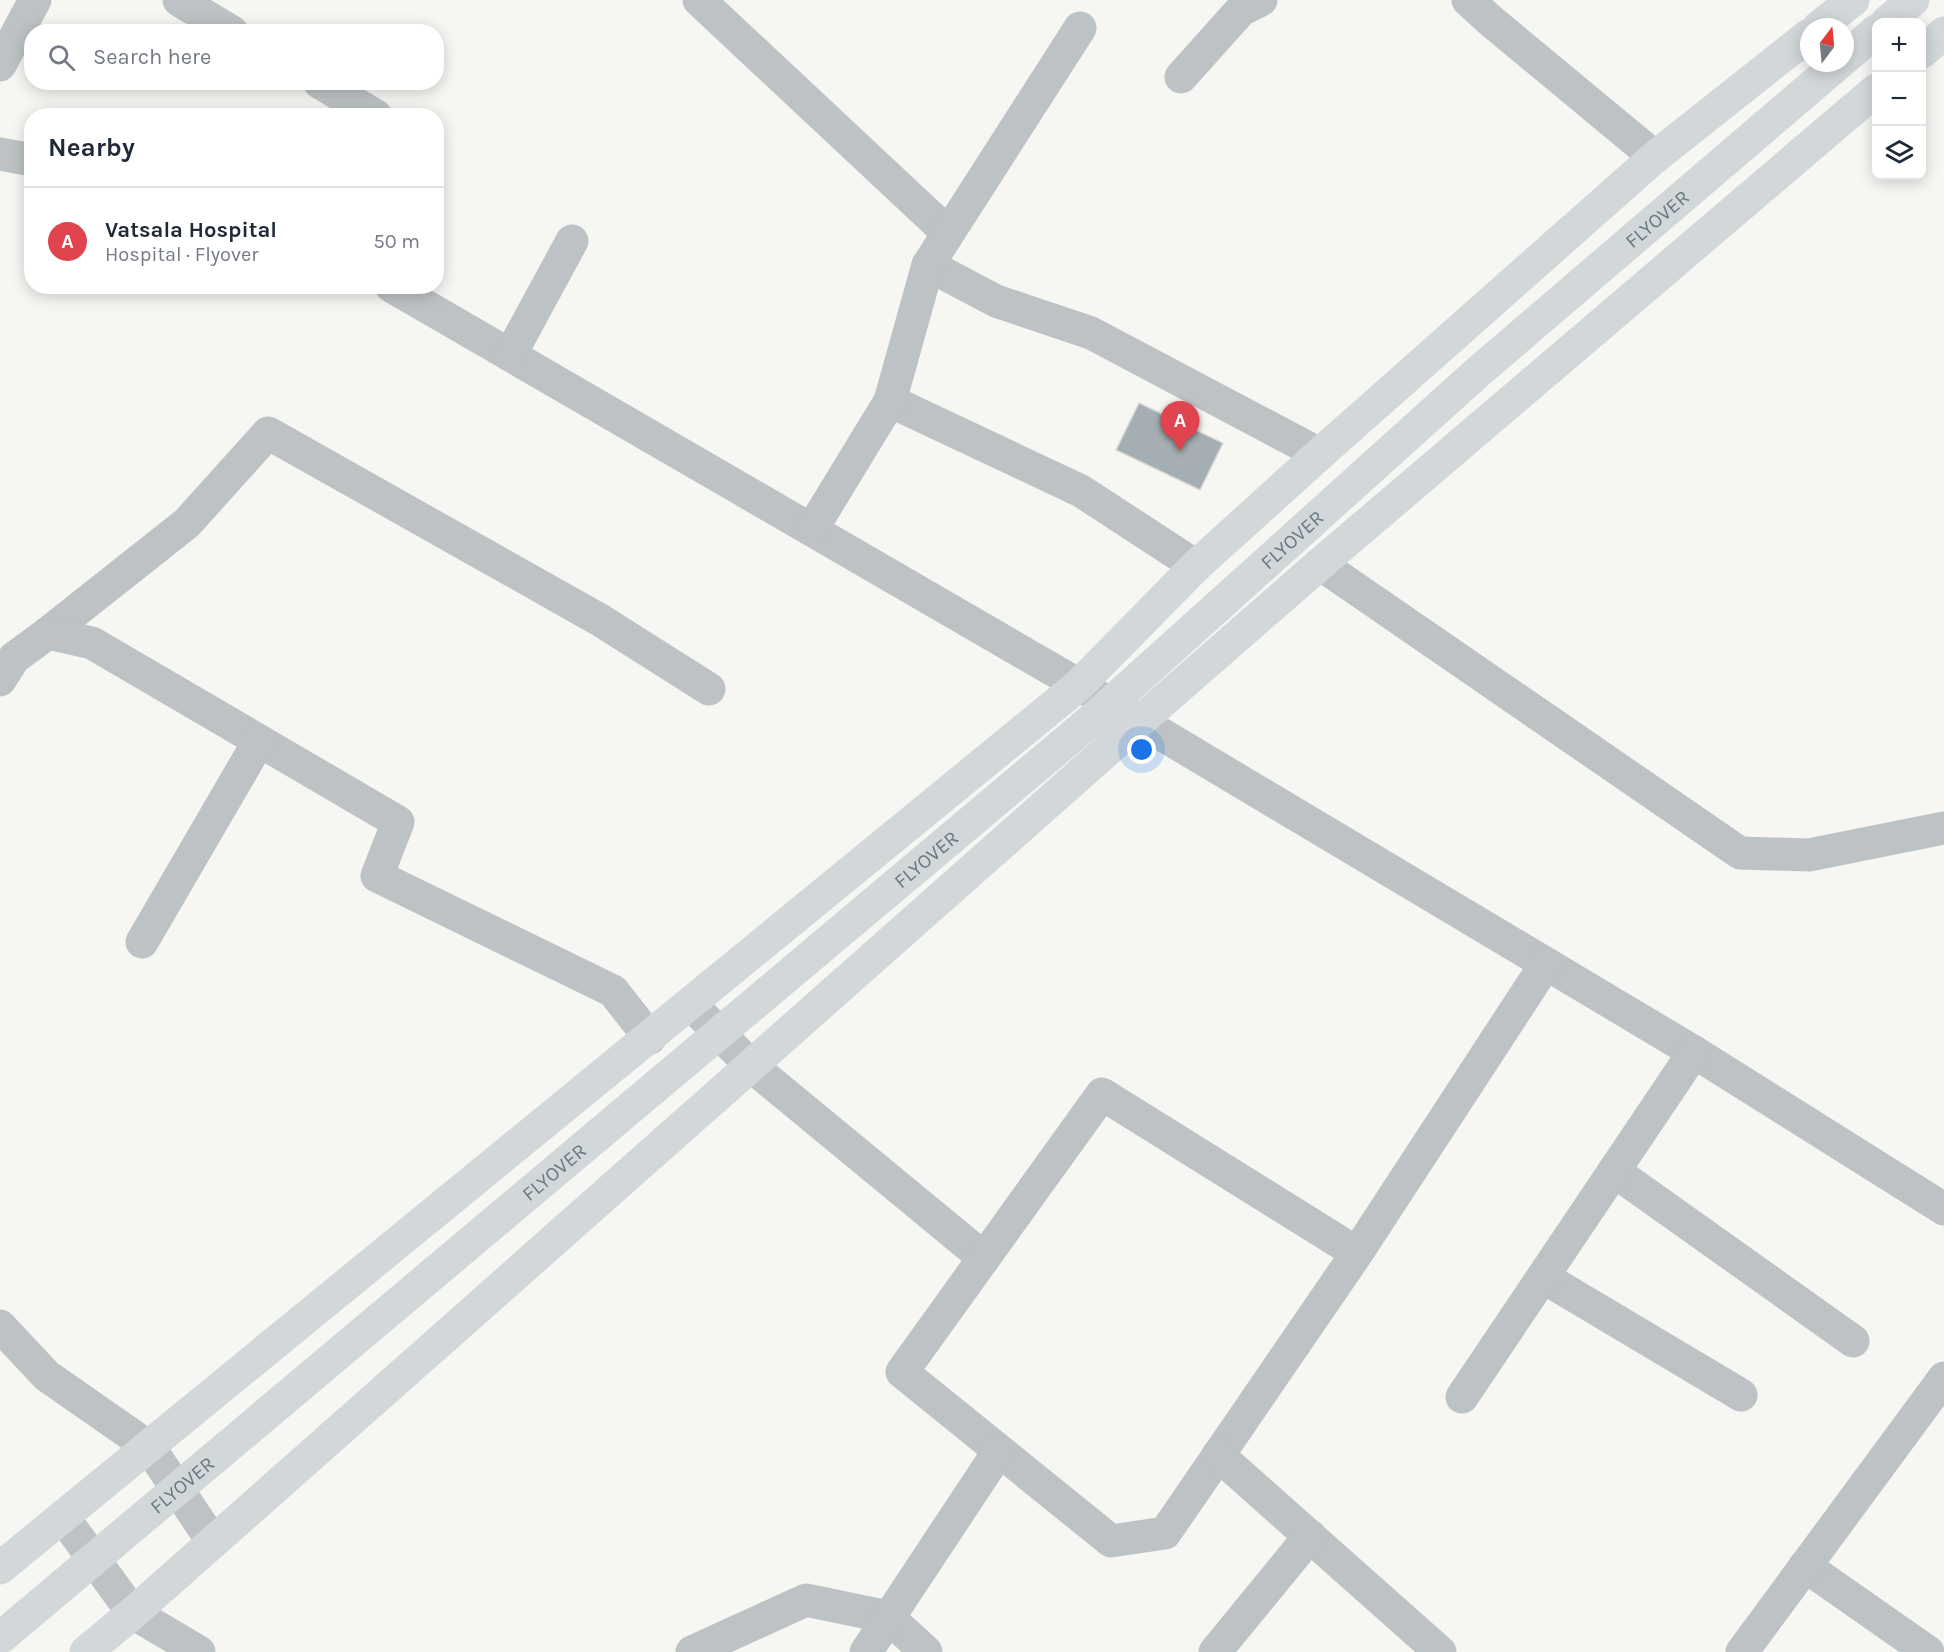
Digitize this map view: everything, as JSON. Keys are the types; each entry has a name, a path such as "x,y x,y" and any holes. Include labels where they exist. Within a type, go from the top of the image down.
{"main road":[{"path":"1829,18 1852,0"},
{"path":"1892,18 1913,0"},
{"path":"1926,49 1944,33"},
{"path":"1854,50 1872,34"},
{"path":"0,1568 1079,685 1196,566 1322,452 1655,157 1800,41"},
{"name":"FLYOVER","path":"0,1638 1085,725 1478,372 1828,72"},
{"path":"86,1652 134,1613 750,1065 1320,564 1872,93"}],"street":[{"path":"0,65 35,0"},
{"path":"179,0 219,24"},
{"path":"699,0 948,233"},
{"path":"1181,77 1241,10 1261,0"},
{"path":"1468,0 1655,157"},
{"path":"812,529 890,401 928,265 1080,28"},
{"path":"333,90 363,108"},
{"path":"0,154 24,158"},
{"path":"510,355 572,241"},
{"path":"928,265 996,301 1091,333 1312,450 1322,452"},
{"path":"405,294 1079,685 1694,1052 1944,1209"},
{"path":"890,401 1081,491 1196,566"},
{"path":"0,680 14,658 187,523 268,433 600,620 710,689"},
{"path":"1320,564 1740,853 1809,855 1944,828"},
{"path":"48,633 92,643 398,822 377,876 613,991 650,1038"},
{"path":"142,942 259,741"},
{"path":"1357,1253 1102,1094 902,1372 1111,1541 1165,1533 1357,1253 1545,965"},
{"path":"691,1004 750,1065 984,1258"},
{"path":"1462,1397 1694,1052"},
{"path":"1614,1171 1853,1341"},
{"path":"1543,1277 1741,1395"},
{"path":"0,1326 47,1376 149,1447 213,1542"},
{"path":"1742,1652 1944,1378"},
{"path":"866,1652 999,1450"},
{"path":"1218,1455 1440,1652"},
{"path":"63,1517 134,1613 199,1652"},
{"path":"1215,1652 1310,1536"},
{"path":"1805,1566 1928,1652"},
{"path":"693,1652 806,1600 888,1617 926,1652"}],"building":[{"path":"1139,403 1223,443 1200,490 1116,450"}],"place":[{"name":"Vatsala Hospital","path":"1180,451"}]}
